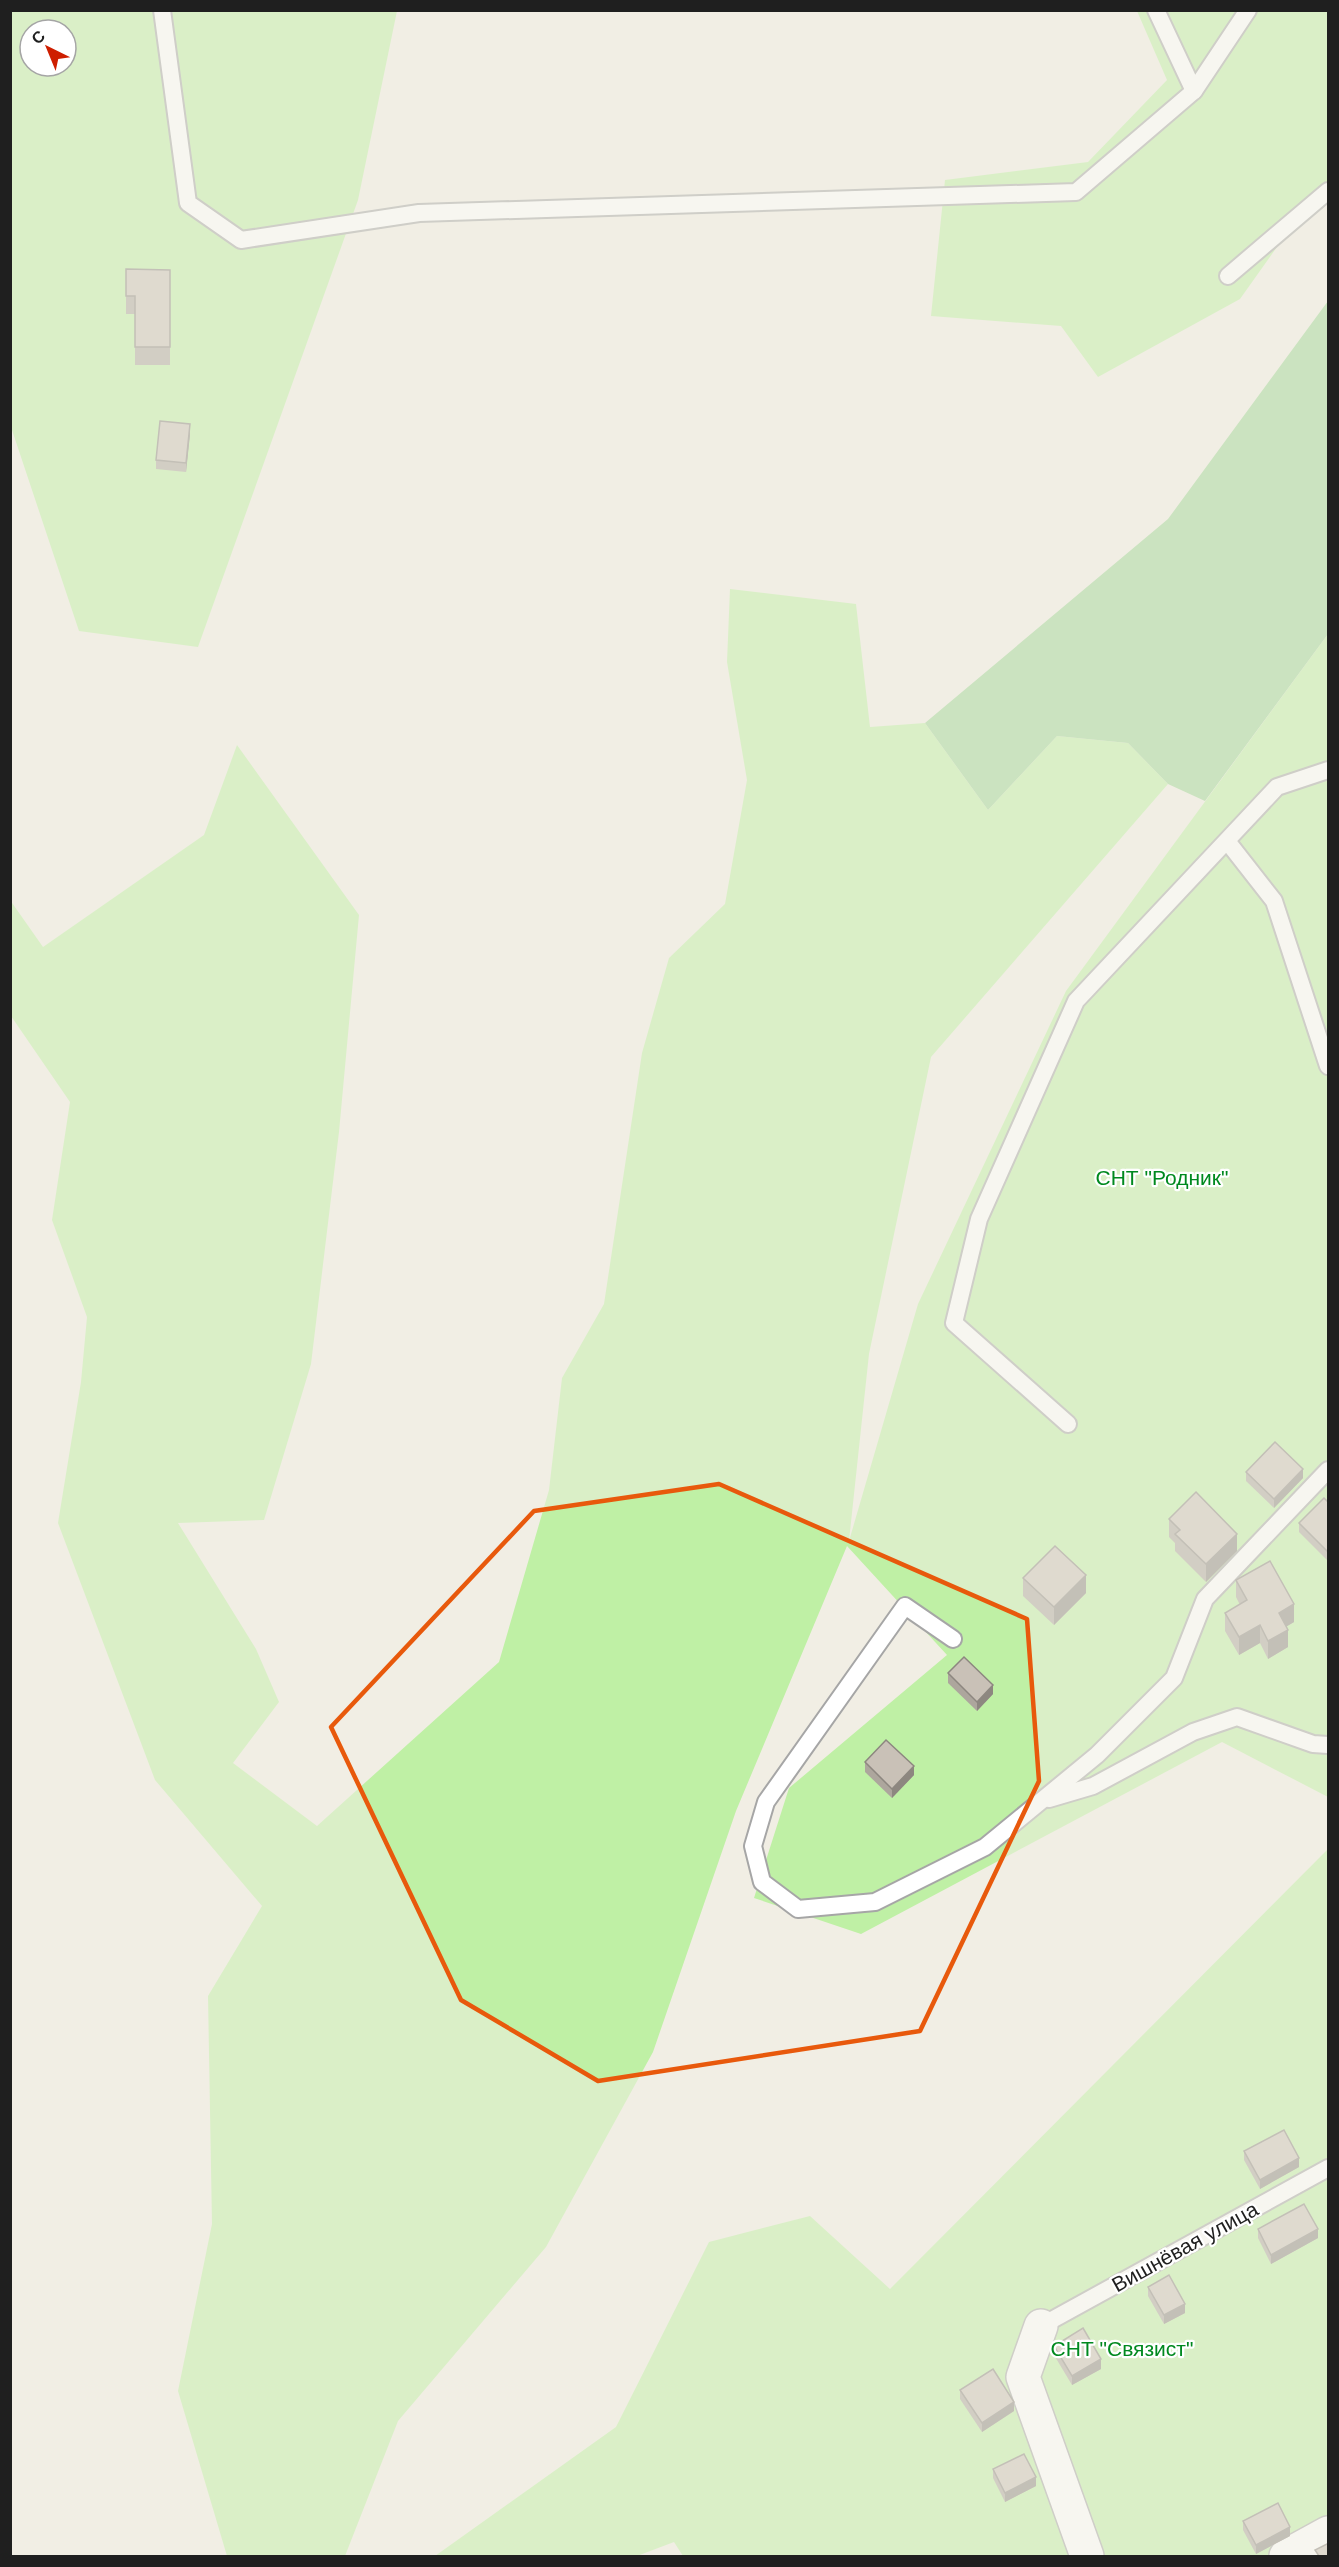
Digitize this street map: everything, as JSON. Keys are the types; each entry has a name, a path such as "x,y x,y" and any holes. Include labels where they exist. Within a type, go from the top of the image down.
{"street":[{"path":"1041,2326 1023,2377 1087,2556"},
{"path":"1286,2556 1329,2533"}],"lane":[{"path":"162,10 188,203 241,240 419,213 1076,192 1194,91 1248,10"},
{"path":"1156,10 1194,91"},
{"path":"1228,276 1329,191"},
{"path":"1068,1424 954,1323 979,1219 1076,1001 1277,787 1329,770"},
{"path":"1227,841 1274,901 1329,1066"},
{"path":"953,1639 905,1605 766,1802 753,1846 762,1882 798,1910 875,1902 985,1847 1097,1755 1173,1678 1205,1599 1329,1470"},
{"path":"1041,1801 1093,1786 1193,1732 1238,1717 1313,1744 1329,1745"},
{"name":"Вишнёвая улица","path":"1041,2326 1329,2168"}],"highlighted area":[{"path":"719,1484 1027,1619 1039,1781 920,2031 598,2081 461,2000 331,1727 534,1511"}],"green space":[{"path":"10,11 397,11 358,200 198,647 79,631 11,427"},
{"path":"1137,11 1328,11 1328,193 1304,209 1240,299 1098,377 1061,326 931,316 945,180 1088,162 1167,80"},
{"path":"1328,301 1328,634 1205,801 1168,784 1128,743 1057,736 988,810 925,723 1168,519"},
{"name":"СНТ \"Родник\"","path":"730,589 856,604 870,727 925,723 988,810 1057,736 1128,743 1168,784 931,1057 869,1354 849,1541 918,1304 1066,991 1328,634 1328,1797 1222,1742 861,1934 754,1898 789,1788 947,1655 847,1546 736,1811 653,2052 546,2247 398,2421 345,2556 227,2556 178,2391 212,2224 208,1996 262,1906 155,1780 58,1523 81,1382 87,1317 52,1220 70,1102 11,1016 10,900 43,947 204,835 237,745 359,915 339,1132 311,1364 264,1520 178,1523 256,1649 279,1702 233,1763 317,1826 499,1662 549,1490 562,1378 604,1304 642,1053 669,958 725,904 747,780 727,662"},
{"name":"СНТ \"Связист\"","path":"1328,1849 1328,2556 683,2556 674,2542 637,2556 435,2556 616,2427 709,2242 810,2216 890,2289"}],"building":[{"path":"126,269 170,270 170,347 135,347 135,296 126,296"},
{"path":"160,421 190,424 186,463 156,460"},
{"path":"1275,1442 1303,1469 1274,1499 1246,1472"},
{"path":"1196,1492 1237,1534 1206,1564 1175,1534 1180,1530 1169,1519"},
{"path":"1324,1498 1329,1503 1329,1553 1299,1523"},
{"path":"1055,1546 1086,1575 1054,1607 1023,1578"},
{"path":"1270,1561 1294,1604 1279,1613 1288,1630 1268,1641 1260,1625 1239,1637 1225,1613 1247,1600 1236,1580"},
{"path":"964,1657 993,1685 977,1702 948,1673"},
{"path":"886,1740 914,1766 892,1789 865,1762"},
{"path":"1284,2130 1299,2158 1260,2180 1244,2151"},
{"path":"1304,2204 1318,2229 1271,2255 1258,2229"},
{"path":"1169,2275 1185,2304 1164,2315 1148,2287"},
{"path":"1083,2328 1101,2359 1072,2376 1054,2346"},
{"path":"993,2369 1014,2402 982,2423 960,2390"},
{"path":"1024,2454 1036,2477 1005,2493 993,2469"},
{"path":"1278,2503 1290,2527 1256,2545 1243,2521"},
{"path":"1329,2543 1329,2556 1319,2556 1315,2550"}]}
